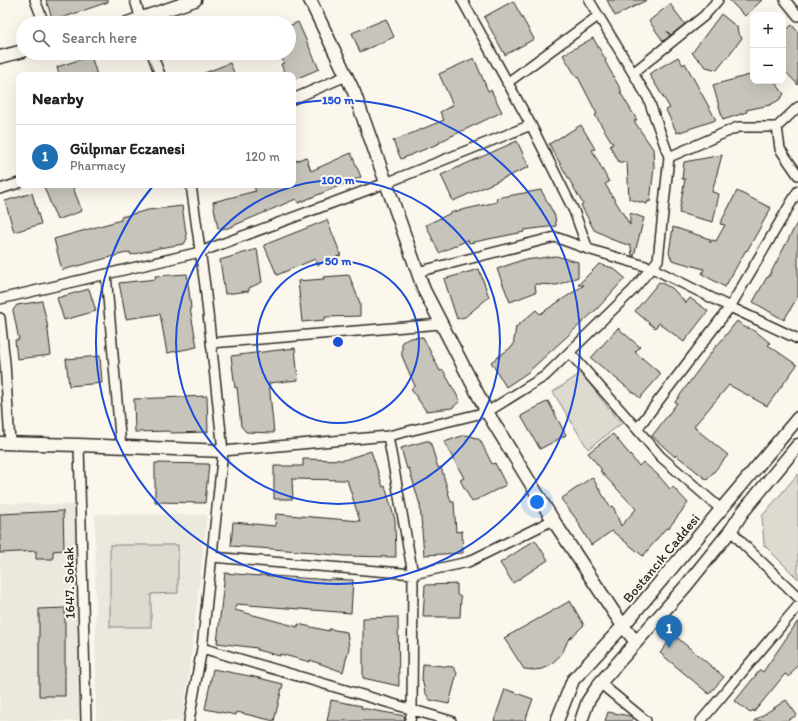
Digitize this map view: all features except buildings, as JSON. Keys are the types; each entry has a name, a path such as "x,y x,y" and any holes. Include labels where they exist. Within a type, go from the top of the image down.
{"street":[{"path":"35,0 41,16"},
{"path":"135,0 140,16"},
{"path":"154,16 195,0"},
{"path":"310,0 354,92 417,272 441,324 488,412 553,520 623,626 636,642"},
{"path":"462,0 531,125 574,212 588,249"},
{"path":"0,318 5,363 5,443 79,444 223,451 388,436 488,412 546,376 633,290 658,260 669,157 648,98 589,0"},
{"path":"633,73 704,16 718,0"},
{"path":"785,0 798,16"},
{"path":"507,83 598,16"},
{"path":"0,57 16,53"},
{"path":"155,60 159,72"},
{"path":"296,98 346,76"},
{"path":"669,157 738,127 777,127 798,107"},
{"path":"0,298 200,252 386,183 531,125"},
{"path":"777,127 780,149 798,174"},
{"path":"0,189 16,184"},
{"path":"189,721 202,648 223,451 191,188"},
{"path":"637,429 730,307 798,191"},
{"path":"417,272 555,237 588,249 652,268 798,339"},
{"path":"106,274 121,447"},
{"path":"211,343 441,324"},
{"path":"570,353 660,456 722,510"},
{"name":"Bostancık Caddesi","path":"557,721 572,680 623,626 798,418"},
{"path":"388,436 413,574 412,710 410,721"},
{"name":"1647. Sokak","path":"79,444 86,721"},
{"path":"581,721 588,701 600,683 685,587 731,530 742,513 798,445"},
{"path":"212,557 413,574 468,562 553,520"},
{"path":"731,530 744,546 798,597"},
{"path":"700,721 798,606"},
{"path":"202,648 451,721"},
{"path":"600,683 646,721"}],"shaded area":[{"path":"581,373 621,424 588,449 553,392"},
{"path":"798,474 798,579 764,545 762,516"},
{"path":"0,503 75,505 80,721 0,721"},
{"path":"95,514 207,515 191,657 182,721 96,721"},
{"path":"110,545 178,545 178,593 151,594 151,627 110,627"}],"place":[{"name":"Gülpınar Eczanesi","path":"669,648"}]}
